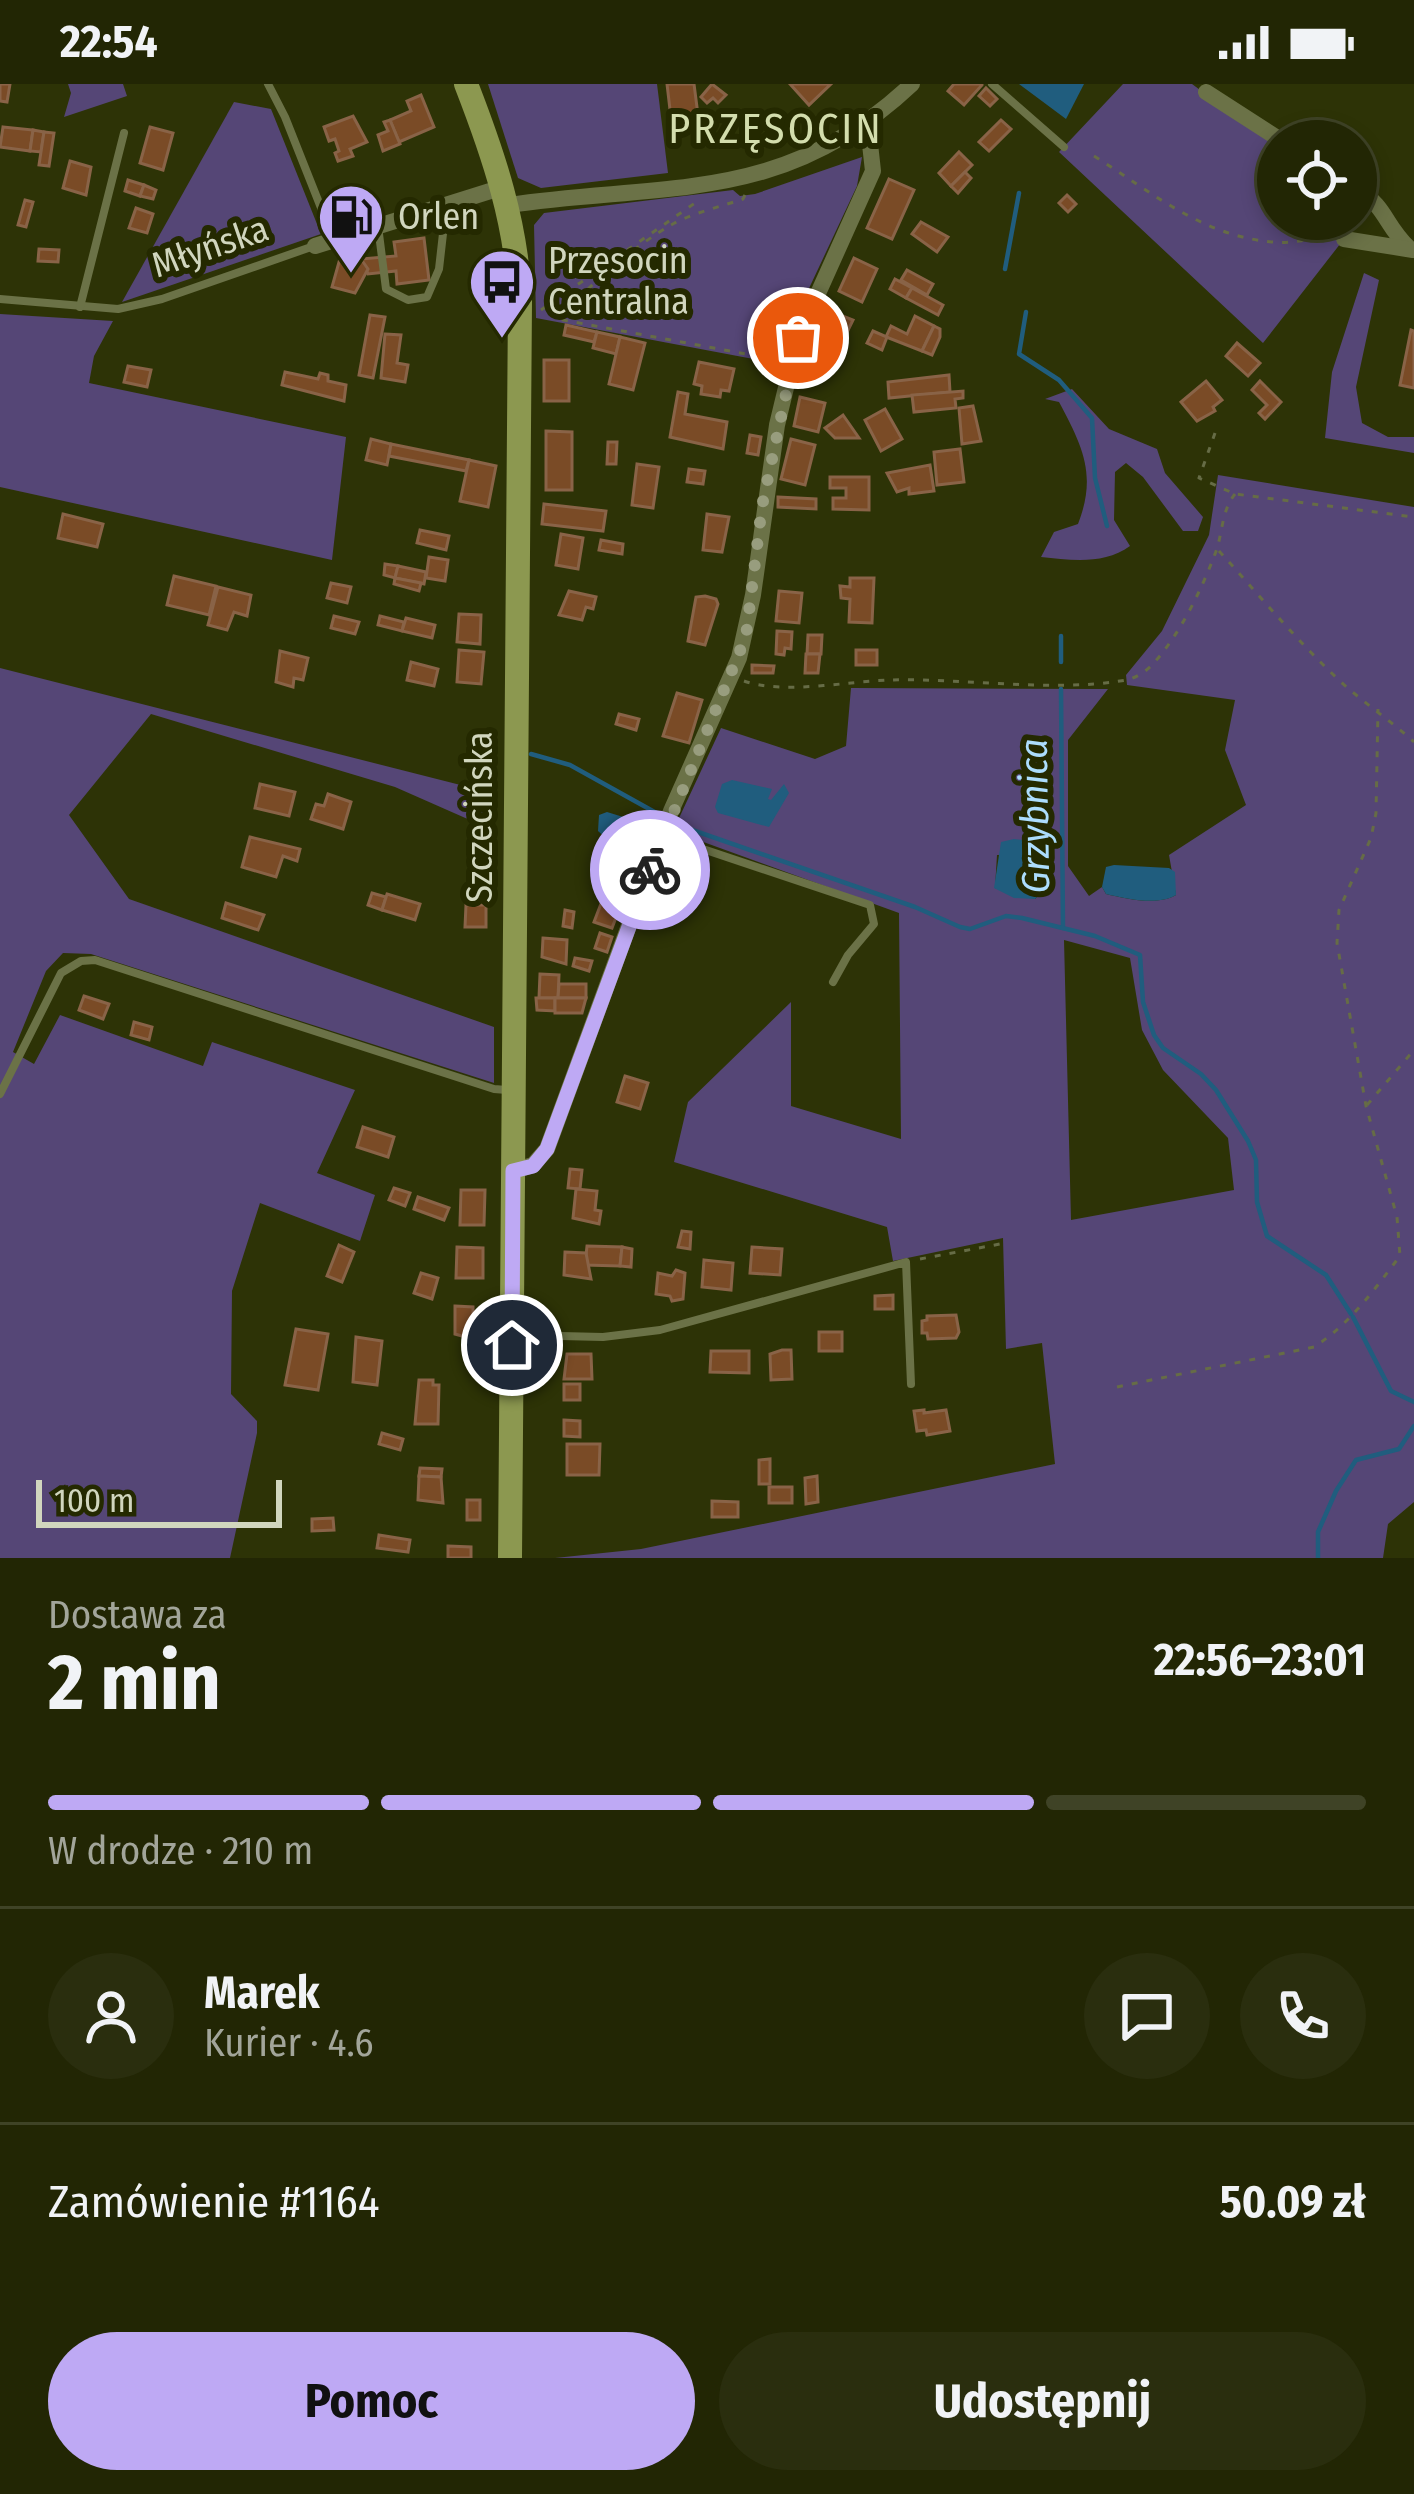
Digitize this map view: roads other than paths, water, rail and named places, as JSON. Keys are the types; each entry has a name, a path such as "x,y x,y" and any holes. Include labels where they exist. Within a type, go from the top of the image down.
{"street":[{"name":"Szczecińska","path":"466,84 506,196 517,258 521,326 510,1558"},
{"name":"Młyńska","path":"324,243 446,203 714,184 753,176 817,154 860,128 912,84"},
{"path":"1206,92 1257,125"},
{"path":"513,1171 533,1166 547,1149 662,835 746,636 762,506 791,363 873,171 870,144 860,128"},
{"path":"1377,201 1393,233 1412,249"},
{"path":"1351,240 1412,249"}],"lane":[{"path":"268,84 285,117 324,243"},
{"path":"992,84 1064,147"},
{"path":"80,307 124,133"},
{"path":"377,224 386,290 408,300 427,297 439,269 446,203"},
{"name":"Młyńska","path":"0,299 118,309 324,243"},
{"path":"662,835 870,905 874,924 833,982"},
{"path":"0,1094 61,973 81,961 95,960 494,1089 514,1090"},
{"path":"512,1335 603,1336 660,1330 906,1262 911,1384"}],"water":[{"path":"1019,84 1084,84 1066,119"},
{"path":"732,780 772,789 771,800 784,784 789,793 769,827 718,813 715,807 722,784"},
{"path":"607,812 633,820 635,828 624,843 598,831 599,815"},
{"path":"1033,841 1039,854 1041,893 1035,899 1014,898 994,888 1001,842"},
{"path":"1106,867 1169,868 1175,872 1176,895 1151,901 1106,894 1102,887"}],"waterway":[{"name":"Grzybnica","path":"1005,269 1019,193"},
{"name":"Grzybnica","path":"1026,312 1019,354 1059,380 1092,418 1095,478 1107,526"},
{"name":"Grzybnica","path":"1061,636 1061,662"},
{"name":"Grzybnica","path":"1061,689 1063,928"},
{"path":"531,754 570,765 660,815"},
{"name":"Grzybnica","path":"675,824 960,927 970,929 1006,916 1022,918 1095,936 1140,955 1143,1002 1154,1035 1163,1048 1216,1090 1248,1141 1256,1160 1257,1202 1267,1236 1326,1275 1351,1314"},
{"name":"Grzybnica","path":"1353,1317 1391,1391 1414,1402"},
{"name":"Grzybnica","path":"1318,1558 1318,1532 1356,1460 1399,1449 1414,1426"}],"place":[{"name":"Orlen","path":"351,276"},
{"name":"Przęsocin Centralna","path":"502,341"}],"district":[{"name":"PRZĘSOCIN","path":"776,129"}]}
